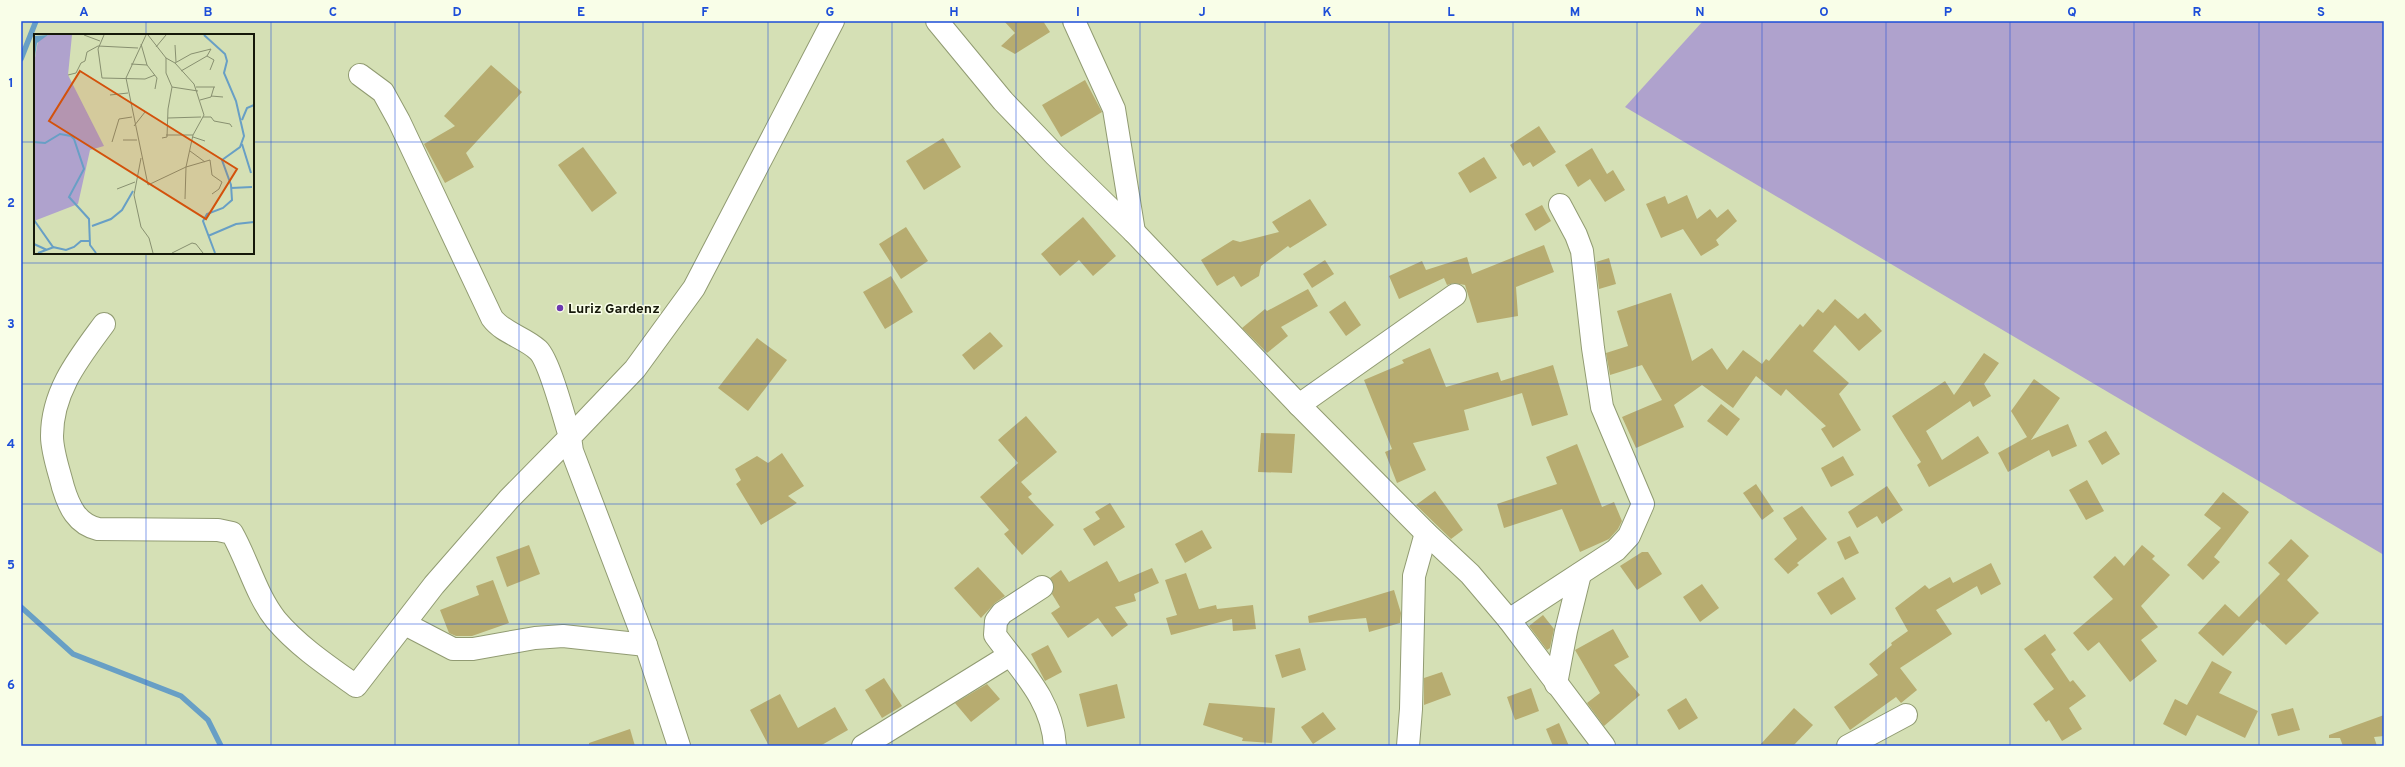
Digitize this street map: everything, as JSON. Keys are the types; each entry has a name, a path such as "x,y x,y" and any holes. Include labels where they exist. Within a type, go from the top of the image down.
{"street":[{"path":"104,324 66,378 53,419 52,437 65,495 80,522 98,529 218,530 232,533 244,554 258,590 276,619 314,656 356,686 434,585 504,505 635,369 694,288 833,21"},
{"path":"937,21 1003,101 1134,232 1299,405 1426,533 1470,574 1509,620 1604,746"},
{"path":"1074,21 1114,109 1134,232"},
{"path":"360,75 383,92 399,121 492,318 500,326 516,334 539,350 546,362 570,437 572,451 646,645 679,746"},
{"path":"1509,620 1616,550 1625,541 1637,520 1643,504 1602,407 1593,348 1582,251 1576,235 1560,205"},
{"path":"1299,405 1455,295"},
{"path":"1408,746 1411,709 1414,576 1426,533"},
{"path":"1556,684 1566,632 1580,574"},
{"path":"1042,586 1002,613 996,621 995,635 1046,706 1054,728 1055,746"},
{"path":"405,624 453,649 473,649 535,638 563,636 646,645"},
{"path":"863,746 1010,655"},
{"path":"1848,746 1906,715"}],"shaded area":[{"path":"1703,21 2384,21 2384,555 1625,107"}],"building":[{"path":"1004,21 1043,21 1050,32 1015,54 1001,46 1015,33"},
{"path":"491,65 522,92 466,153 474,167 445,183 424,144 455,126 444,116"},
{"path":"1085,80 1102,112 1061,137 1042,105"},
{"path":"1539,126 1556,152 1533,167 1530,162 1523,166 1510,145"},
{"path":"943,138 961,167 924,190 906,161"},
{"path":"583,147 617,193 592,212 558,165"},
{"path":"1592,148 1607,174 1613,170 1625,190 1605,202 1590,179 1578,187 1565,165"},
{"path":"1484,157 1497,178 1470,193 1458,173"},
{"path":"1687,195 1697,219 1710,209 1717,218 1728,209 1737,221 1716,240 1719,245 1701,256 1683,229 1661,238 1646,204 1665,196 1668,204"},
{"path":"1310,199 1327,225 1290,248 1288,246 1261,266 1259,276 1241,287 1234,276 1217,286 1201,260 1233,240 1240,242 1279,232 1272,222"},
{"path":"1542,205 1551,221 1535,231 1525,214"},
{"path":"1083,217 1116,256 1093,276 1079,260 1060,276 1041,254"},
{"path":"906,227 928,261 901,279 879,244"},
{"path":"1544,245 1554,272 1516,287 1518,316 1477,323 1465,285 1454,283 1447,285 1444,278 1399,299 1389,276 1422,261 1426,270 1467,257 1472,274"},
{"path":"1609,258 1616,284 1599,289 1596,262"},
{"path":"1325,260 1334,274 1312,288 1303,274"},
{"path":"891,276 913,312 885,329 863,292"},
{"path":"1308,289 1318,306 1281,327 1288,336 1267,353 1242,328 1265,309 1267,311"},
{"path":"1671,293 1692,361 1712,348 1727,370 1743,350 1762,364 1766,359 1769,361 1800,324 1803,327 1818,309 1823,313 1835,299 1858,319 1865,313 1882,331 1859,351 1835,325 1813,351 1849,383 1839,394 1861,430 1833,448 1821,429 1826,426 1786,389 1781,396 1756,376 1733,408 1702,385 1674,405 1684,427 1636,448 1622,417 1662,400 1642,365 1610,375 1606,353 1628,346 1617,311"},
{"path":"1345,301 1361,325 1346,336 1329,312"},
{"path":"990,332 1003,346 974,370 962,355"},
{"path":"757,338 787,360 748,411 718,388"},
{"path":"1430,348 1446,387 1498,372 1501,381 1553,365 1568,415 1532,426 1522,393 1464,410 1469,430 1413,443 1426,470 1397,483 1385,452 1392,449 1364,380 1404,363 1402,360"},
{"path":"1984,353 1999,363 1984,384 1991,396 1973,407 1970,401 1926,431 1942,460 1978,436 1989,453 1929,487 1917,465 1921,462 1892,416 1945,381 1954,395"},
{"path":"2034,379 2060,398 2031,440 2068,424 2077,446 2052,457 2049,450 2008,472 1998,453 2027,437 2011,411"},
{"path":"1721,404 1740,419 1727,436 1707,421"},
{"path":"1026,416 1057,452 1021,482 1032,494 1028,497 1054,525 1022,555 1004,534 1009,530 980,497 1018,463 998,440"},
{"path":"2106,431 2120,454 2102,465 2088,441"},
{"path":"1261,433 1295,434 1292,473 1258,472"},
{"path":"1577,444 1602,507 1614,502 1622,521 1618,529 1609,539 1580,552 1562,509 1504,528 1497,504 1557,484 1546,457"},
{"path":"782,453 804,486 788,496 797,503 761,525 736,484 741,480 735,469 757,456 768,463"},
{"path":"1843,456 1854,475 1831,487 1821,468"},
{"path":"2087,480 2104,511 2086,520 2069,490"},
{"path":"1756,484 1774,511 1762,520 1743,493"},
{"path":"1887,486 1903,510 1882,524 1877,516 1857,528 1848,512"},
{"path":"1435,491 1463,530 1451,539 1416,505"},
{"path":"2223,492 2249,512 2214,557 2220,562 2203,580 2187,565 2221,528 2204,515"},
{"path":"1110,503 1125,527 1094,546 1083,529 1100,519 1095,512"},
{"path":"1802,506 1827,539 1797,563 1799,565 1788,574 1774,559 1797,539 1783,518"},
{"path":"1202,530 1212,548 1185,563 1175,544"},
{"path":"1850,536 1859,553 1845,560 1837,542"},
{"path":"2291,539 2309,556 2287,580 2319,613 2286,645 2264,624 2263,625 2257,620 2223,656 2198,633 2225,604 2239,617 2280,574 2268,563"},
{"path":"529,545 540,574 507,587 496,557"},
{"path":"2142,545 2155,556 2152,559 2170,575 2141,606 2158,627 2141,640 2157,661 2130,682 2099,642 2088,651 2073,633 2113,599 2093,577 2115,556 2124,566"},
{"path":"1642,552 1648,552 1662,574 1637,590 1620,566"},
{"path":"1107,561 1119,582 1152,568 1159,583 1134,594 1136,601 1115,607 1128,625 1112,637 1098,618 1068,638 1051,613 1060,607 1052,594 1054,586 1050,578 1061,570 1069,582"},
{"path":"1991,563 2001,584 1981,595 1977,586 1936,610 1952,634 1900,668 1917,690 1901,703 1896,697 1850,730 1834,707 1878,675 1869,664 1892,645 1891,643 1908,631 1895,608 1925,585 1929,589 1950,577 1953,583"},
{"path":"978,567 1005,596 995,603 981,618 954,588"},
{"path":"1186,573 1199,609 1216,605 1217,609 1253,605 1256,629 1233,631 1232,619 1171,635 1166,618 1177,615 1165,580"},
{"path":"1843,577 1856,599 1831,615 1817,593"},
{"path":"493,580 509,623 472,636 456,636 449,633 440,610 479,595 476,586"},
{"path":"1702,584 1719,608 1700,622 1683,597"},
{"path":"1394,590 1401,613 1400,623 1369,632 1366,618 1309,623 1308,616"},
{"path":"1543,615 1554,629 1550,648 1547,650 1529,626"},
{"path":"1613,629 1629,657 1614,665 1640,695 1604,726 1587,703 1600,693 1575,650"},
{"path":"2045,634 2056,650 2051,654 2070,682 2073,680 2086,696 2069,708 2082,729 2062,741 2049,720 2046,722 2033,704 2054,689 2024,649"},
{"path":"1048,645 1062,672 1045,681 1031,654"},
{"path":"1300,648 1306,670 1282,678 1275,655"},
{"path":"2212,661 2232,672 2219,693 2258,711 2245,738 2197,715 2186,736 2163,724 2175,699 2187,705"},
{"path":"1442,672 1451,695 1424,705 1424,678"},
{"path":"884,678 902,706 882,718 865,690"},
{"path":"987,684 1000,699 971,722 955,703"},
{"path":"1117,684 1125,718 1087,727 1079,694"},
{"path":"1531,688 1539,711 1515,720 1507,697"},
{"path":"780,694 798,728 835,707 848,730 820,746 769,746 750,710"},
{"path":"1686,698 1698,718 1679,730 1667,710"},
{"path":"1209,703 1275,708 1272,743 1242,741 1243,738 1203,725"},
{"path":"1794,708 1813,725 1793,746 1759,746"},
{"path":"2293,708 2300,730 2278,736 2271,714"},
{"path":"1323,712 1336,729 1313,744 1301,727"},
{"path":"2384,715 2384,736 2374,737 2377,746 2343,746 2340,738 2329,738 2329,735"},
{"path":"1559,723 1569,746 1553,746 1546,729"},
{"path":"630,729 635,746 589,746 589,743"}],"waterway":[{"path":"21,59 36,21"},
{"path":"21,607 73,654 181,696 208,720 221,746"}],"place":[{"name":"Luriz Gardenz","path":"560,308"}]}
